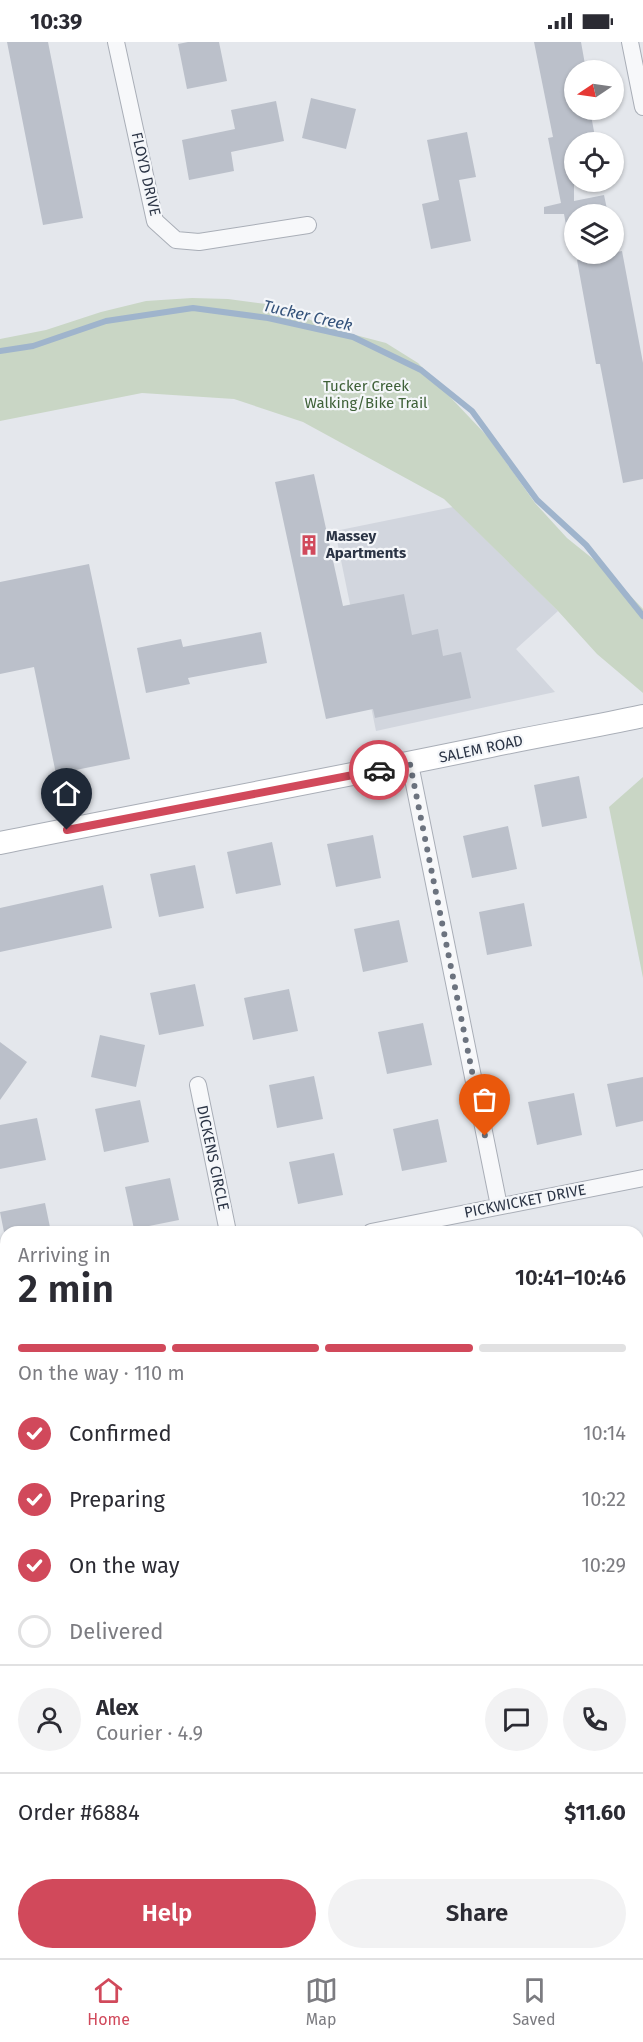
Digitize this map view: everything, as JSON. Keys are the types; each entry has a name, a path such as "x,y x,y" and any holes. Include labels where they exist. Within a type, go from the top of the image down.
{"main road":[{"name":"SALEM ROAD","path":"0,843 410,764 643,716"}],"street":[{"name":"FLOYD DRIVE","path":"116,42 155,221 176,240 199,242 308,225"},
{"path":"630,42 640,73 643,107"},
{"path":"410,764 499,1206"},
{"name":"DICKENS CIRCLE","path":"198,1085 227,1226"},
{"name":"PICKWICKET DRIVE","path":"401,1226 643,1178"}],"shaded area":[{"path":"453,507 558,611 516,649 555,692 376,731 335,531"}],"green space":[{"name":"Tucker Creek Walking/Bike Trail","path":"192,298 228,299 266,304 344,332 386,343 418,363 488,437 535,503 567,538 603,567 643,609 643,693 597,654 558,611 444,499 303,422 234,399 142,393 0,421 0,339 46,330 101,312 146,301"},
{"path":"643,777 643,978 609,807"}],"building":[{"path":"7,42 48,42 83,218 43,225"},
{"path":"219,42 227,81 187,89 178,44"},
{"path":"534,42 581,42 584,60 564,60 564,120 592,120 594,132 564,132 564,192 574,192 574,201 604,195 606,204 564,204 564,214 544,214 544,207 561,203 548,138 553,137"},
{"path":"311,98 356,109 346,149 302,138"},
{"path":"276,101 284,141 231,152 234,171 189,180 182,140 235,129 231,110"},
{"path":"467,132 476,177 459,180 471,241 431,249 422,204 439,200 427,140"},
{"path":"624,262 643,363 643,479 623,483 600,364 596,364 578,264 624,264"},
{"path":"314,474 343,606 404,594 412,635 438,629 443,656 461,652 471,698 375,718 373,709 326,719 275,482"},
{"path":"89,564 130,759 56,774 34,667 0,674 0,582"},
{"path":"261,632 267,663 188,678 190,684 146,693 137,648 181,639 183,647"},
{"path":"579,776 587,818 542,827 534,785"},
{"path":"508,826 517,869 472,878 463,836"},
{"path":"373,835 381,878 336,887 327,844"},
{"path":"272,842 281,885 236,894 227,852"},
{"path":"195,865 204,908 159,917 150,874"},
{"path":"103,885 112,928 0,952 0,908"},
{"path":"524,903 532,946 487,955 479,912"},
{"path":"399,920 408,962 363,972 354,929"},
{"path":"195,984 204,1026 159,1035 150,993"},
{"path":"289,989 298,1031 253,1040 244,998"},
{"path":"423,1023 432,1065 387,1074 378,1032"},
{"path":"100,1035 145,1045 136,1087 91,1077"},
{"path":"0,1042 27,1062 0,1100"},
{"path":"314,1076 323,1119 277,1128 269,1085"},
{"path":"643,1077 643,1121 616,1127 607,1084"},
{"path":"574,1093 582,1135 537,1145 528,1102"},
{"path":"140,1100 149,1142 104,1152 95,1109"},
{"path":"37,1118 46,1160 0,1169 0,1125"},
{"path":"438,1119 447,1162 402,1171 393,1129"},
{"path":"334,1153 343,1195 298,1204 289,1162"},
{"path":"170,1178 179,1220 149,1226 133,1226 125,1187"},
{"path":"45,1203 50,1226 3,1226 0,1212"}],"waterway":[{"name":"Tucker Creek","path":"0,351 33,346 106,321 193,308 268,318 353,337 421,370 472,411 537,500 586,545 643,616"}],"way so far":[{"path":"379,770 410,764 485,1136"}],"place":[{"name":"Massey Apartments","path":"309,545"}],"route":[{"path":"67,830 379,770"}]}
